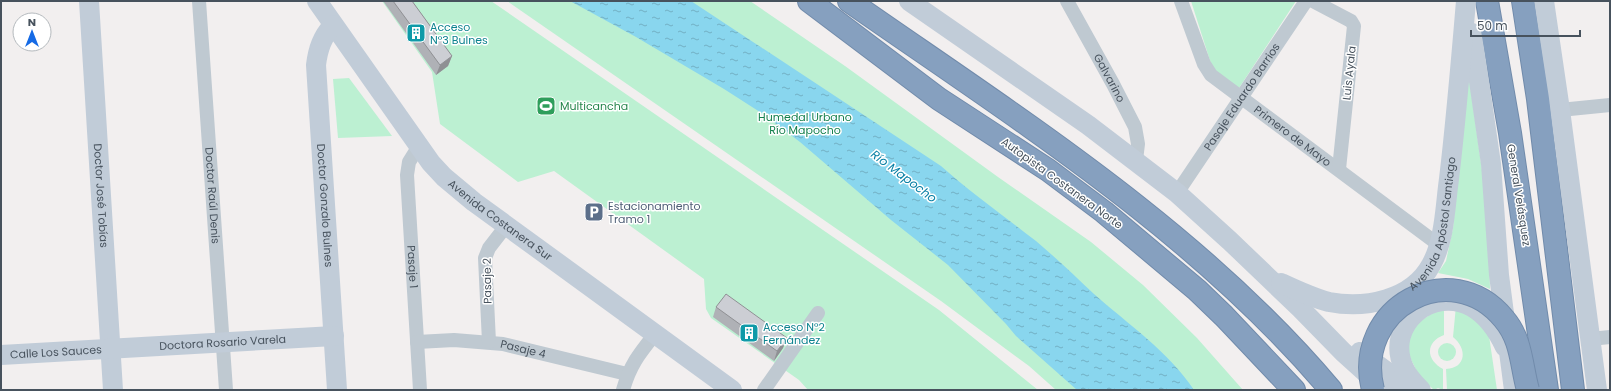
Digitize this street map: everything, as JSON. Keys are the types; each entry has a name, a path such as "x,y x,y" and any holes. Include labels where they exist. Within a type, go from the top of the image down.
{"highway":[{"name":"Autopista Costanera Norte","path":"809,1 939,99 1048,170 1121,226 1197,290 1224,316 1294,390"},
{"path":"849,1 1074,158 1149,216 1203,262 1255,310 1331,390"},
{"name":"General Velásquez","path":"1487,1 1512,148 1547,390"},
{"path":"1523,1 1538,99 1573,390"},
{"path":"1373,390 1369,364 1374,340 1380,328 1396,309 1406,302 1417,296 1441,291 1465,293 1476,297 1497,311 1505,319 1519,345 1528,390"}],"street":[{"name":"Doctor José Tobías","path":"90,1 113,390"},
{"name":"Doctor Raúl Denis","path":"199,1 226,390"},
{"name":"Avenida Costanera Sur","path":"316,1 419,146 444,177 506,226 732,390"},
{"path":"909,1 1088,125 1136,160 1177,193 1264,273 1325,335 1385,390"},
{"name":"Galvarino","path":"1067,1 1135,127 1138,144 1136,160"},
{"name":"Primero de Mayo","path":"1181,1 1208,70 1216,78 1439,245"},
{"name":"Pasaje Eduardo Barrios","path":"1177,193 1306,1"},
{"name":"Luis Ayala","path":"1313,1 1349,19 1354,26 1339,169"},
{"name":"Avenida Apóstol Santiago","path":"1264,273 1290,287 1327,301 1346,304 1370,303 1401,293 1417,283 1432,265 1439,245 1446,207 1467,1"},
{"name":"Avenida Apóstol Santiago","path":"1467,1 1491,164 1499,275 1514,390"},
{"path":"1544,1 1597,390"},
{"name":"Doctor Gonzalo Bulnes","path":"333,25 327,32 319,47 316,65 337,390"},
{"path":"1560,110 1610,105"},
{"name":"Pasaje 1","path":"419,146 409,162 407,175 420,390"},
{"name":"Pasaje 2","path":"489,342 485,258 489,248 506,226"},
{"path":"1421,390 1409,377 1404,368 1401,360 1400,341 1402,332 1412,316 1427,305 1450,300 1474,308 1492,325 1509,356"},
{"path":"1300,308 1412,390"},
{"path":"764,390 818,313"},
{"path":"623,390 627,374 633,363 655,334"},
{"name":"Doctora Rosario Varela","path":"111,349 223,344 334,336"},
{"path":"1590,339 1610,337"},
{"name":"Pasaje 4","path":"417,342 454,340 489,342 517,347 627,374"},
{"name":"Calle Los Sauces","path":"1,355 111,349"}],"green space":[{"path":"382,1 491,1 939,310 1038,390 808,390 799,380 711,318 706,309 704,279 554,171 518,182 440,124 432,72"},
{"name":"Humedal Urbano Río Mapocho","path":"507,1 750,1 845,66 998,177 1091,242 1143,285 1197,338 1243,390 1056,390 1029,366 941,301"},
{"path":"1191,1 1296,1 1239,88 1213,70"},
{"path":"1468,70 1488,213 1490,289 1468,279 1438,273 1446,261 1453,228"},
{"path":"349,78 392,136 338,138 333,79"},
{"path":"1444,305 1444,335 1433,342 1430,351 1433,361 1443,369 1443,390 1438,388 1434,390 1419,376 1407,351 1412,327"},
{"path":"1456,306 1488,329 1497,390 1447,390 1446,369 1453,368 1458,365 1463,357 1461,346 1453,337"},
{"path":"1447,343 1453,346 1456,352 1453,358 1447,361 1441,358 1438,352 1441,346"}],"water":[{"name":"Río Mapocho","path":"570,1 691,1 941,166 1058,260 1094,294 1160,351 1184,376 1194,390 1077,390 1016,336 948,265 891,220 800,142 763,114 724,89 636,37"}],"building":[{"path":"393,1 412,1 452,56 440,65"},
{"path":"726,294 787,338 777,351 716,307"}],"place":[{"name":"Acceso N°3 Bulnes","path":"416,33"},
{"name":"Multicancha","path":"546,106"},
{"name":"Estacionamiento Tramo 1","path":"594,212"},
{"name":"Acceso N°2 Fernández","path":"749,333"}]}
